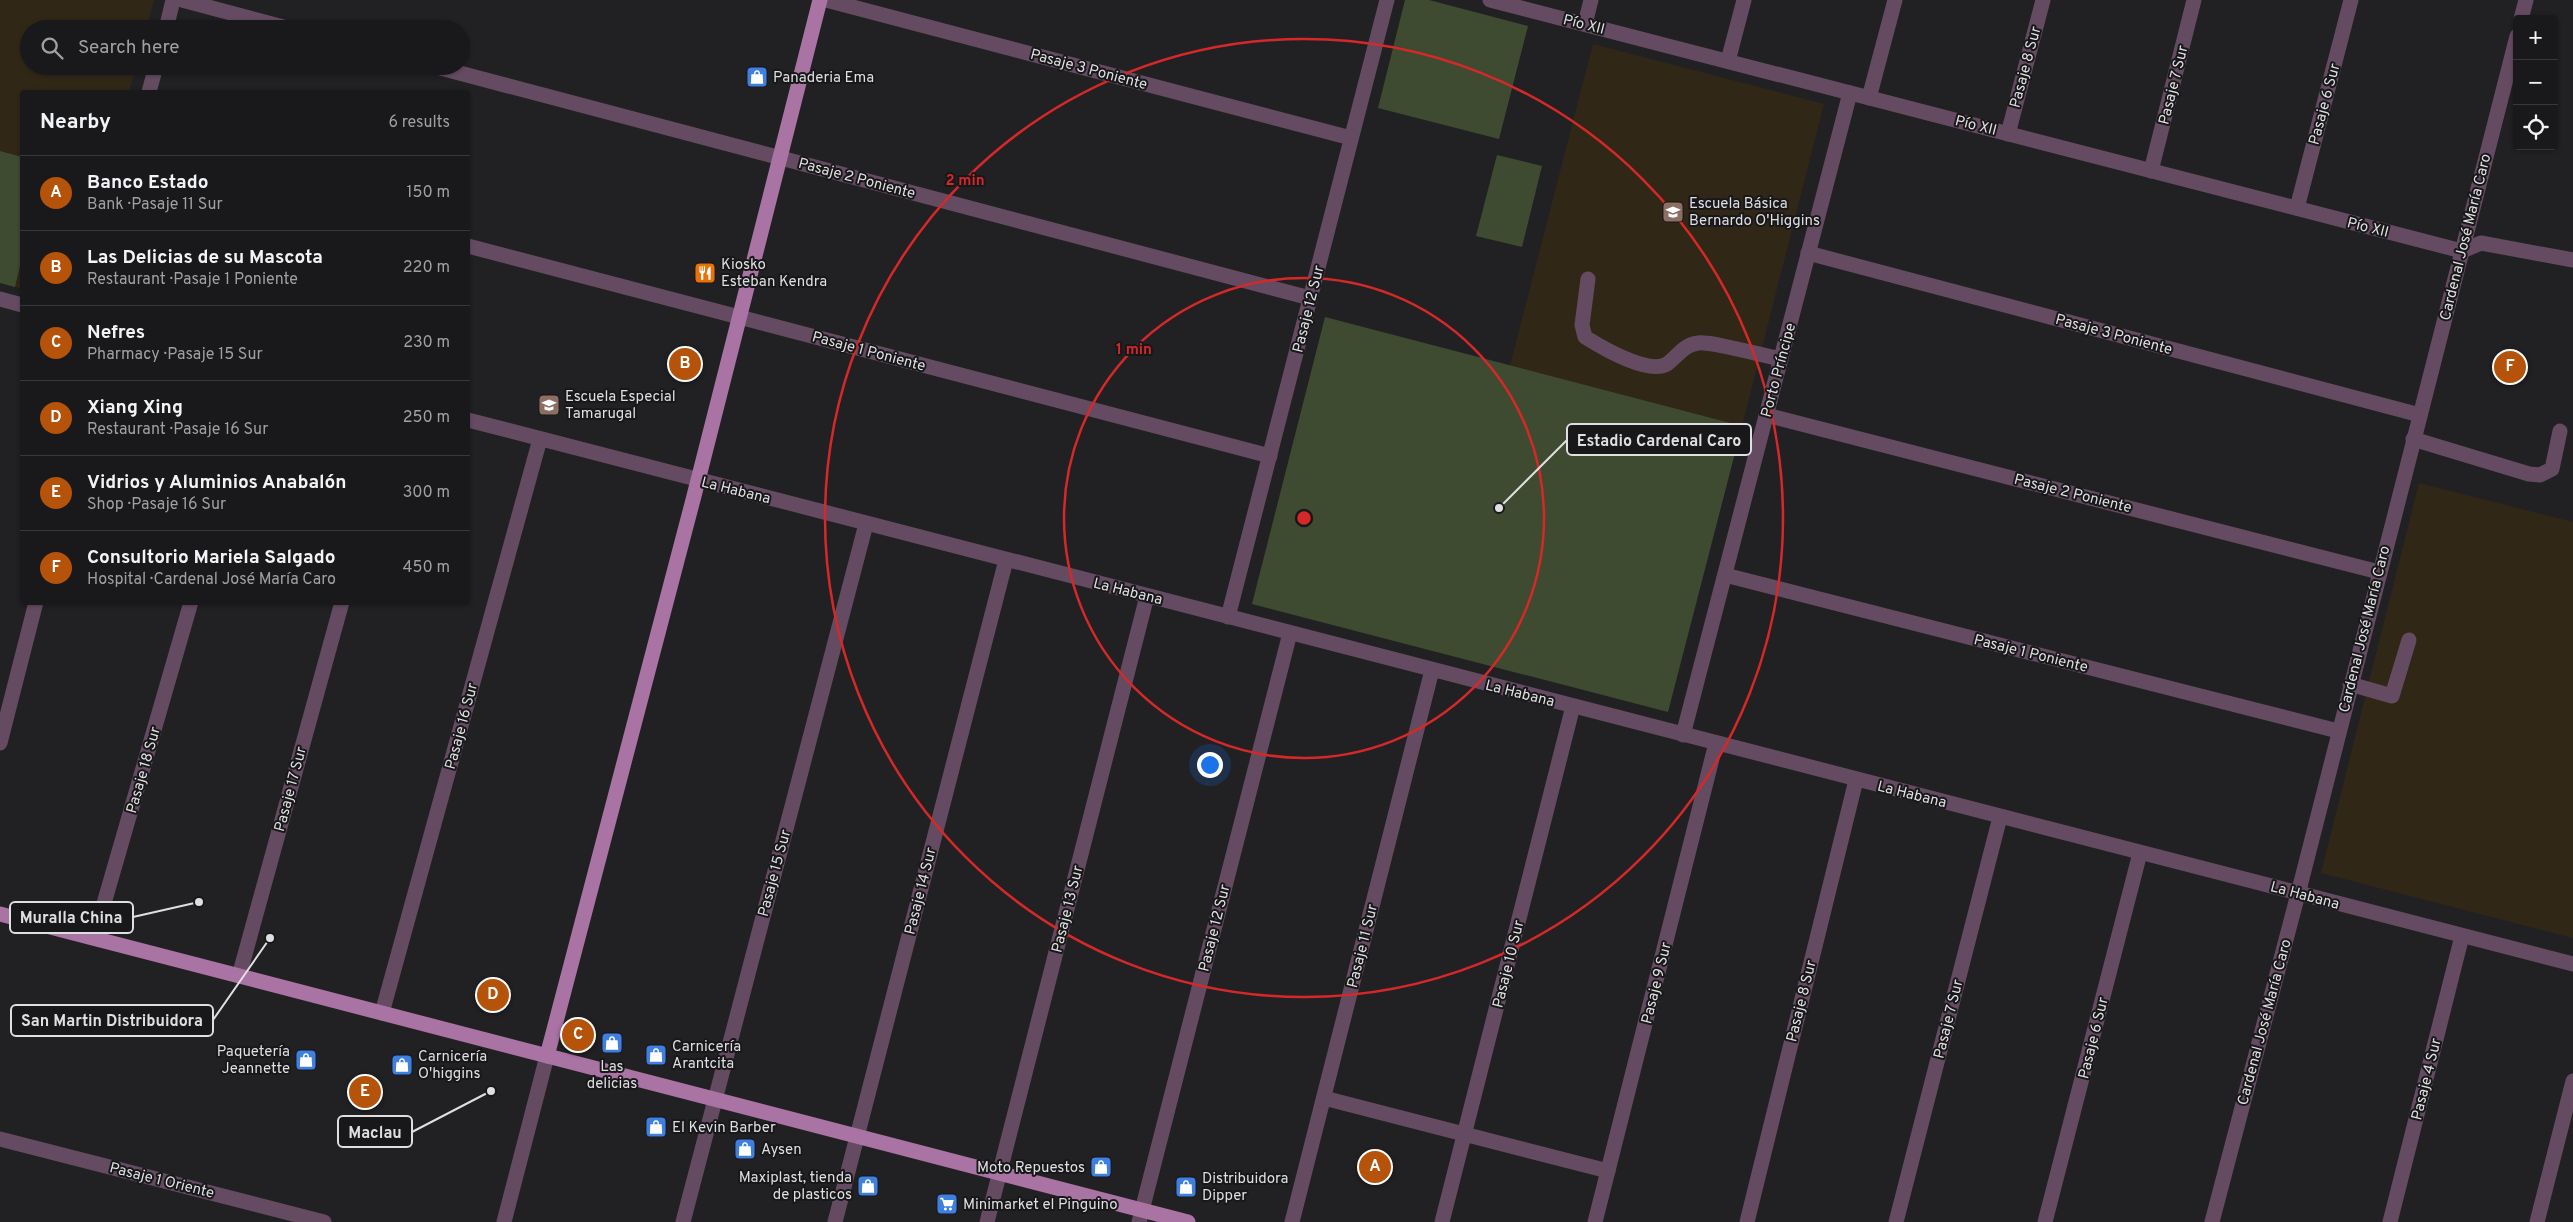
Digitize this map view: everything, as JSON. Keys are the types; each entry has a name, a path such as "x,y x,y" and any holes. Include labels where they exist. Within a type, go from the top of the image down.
{"main road":[{"path":"547,1056 698,480 820,0"},
{"path":"0,914 1000,1173 1140,1216 1188,1222"}],"street":[{"path":"168,20 173,0"},
{"path":"182,0 257,20"},
{"name":"Pasaje 3 Poniente","path":"826,0 1352,138"},
{"name":"Pasaje 12 Sur","path":"1228,617 1387,0"},
{"name":"Pío XII","path":"1490,0 2462,251"},
{"path":"1585,24 1592,0"},
{"path":"1728,61 1744,0"},
{"path":"1869,98 1895,0"},
{"name":"Pasaje 8 Sur","path":"2008,134 2043,0"},
{"name":"Pasaje 7 Sur","path":"2151,171 2194,0"},
{"name":"Pasaje 6 Sur","path":"2297,208 2350,0"},
{"path":"2522,15 2526,0"},
{"name":"Cardenal José María Caro","path":"2212,1222 2298,894 2338,731 2513,52"},
{"path":"150,90 154,75"},
{"name":"Pasaje 2 Poniente","path":"467,75 1310,298"},
{"name":"Porto Príncipe","path":"1683,735 1850,93"},
{"path":"2462,251 2481,243 2573,260"},
{"name":"Pasaje 1 Poniente","path":"470,247 1270,456"},
{"name":"Pasaje 3 Poniente","path":"1808,253 2420,415"},
{"path":"1588,279 1582,325 1585,337 1621,358 1656,366 1665,365 1682,348 1699,342 1781,359"},
{"path":"0,299 20,304"},
{"name":"Pasaje 2 Poniente","path":"1766,415 2379,572"},
{"name":"La Habana","path":"470,421 2573,964"},
{"path":"2413,439 2529,474 2540,475 2552,469 2560,431"},
{"name":"Pasaje 16 Sur","path":"382,1013 540,439"},
{"name":"Pasaje 15 Sur","path":"683,1222 866,524"},
{"name":"Pasaje 14 Sur","path":"836,1222 1006,560"},
{"name":"Pasaje 1 Poniente","path":"1725,575 2338,731"},
{"name":"Pasaje 13 Sur","path":"987,1222 1147,596"},
{"path":"0,743 35,605"},
{"name":"Pasaje 18 Sur","path":"94,938 190,605"},
{"name":"Pasaje 17 Sur","path":"239,976 341,605"},
{"name":"Pasaje 12 Sur","path":"1140,1216 1290,633"},
{"path":"2350,684 2392,696 2408,640"},
{"name":"Pasaje 11 Sur","path":"1292,1222 1432,670"},
{"name":"Pasaje 10 Sur","path":"1442,1222 1573,706"},
{"name":"Pasaje 9 Sur","path":"1595,1222 1716,743"},
{"name":"Pasaje 8 Sur","path":"1747,1222 1856,780"},
{"name":"Pasaje 7 Sur","path":"1896,1222 2000,816"},
{"name":"Pasaje 6 Sur","path":"2045,1222 2140,853"},
{"name":"Pasaje 4 Sur","path":"2390,1222 2462,936"},
{"path":"504,1222 547,1056"},
{"path":"2537,1222 2573,1081"},
{"path":"1324,1098 1608,1171"},
{"name":"Pasaje 1 Oriente","path":"0,1139 324,1222"}],"shaded area":[{"path":"0,0 154,0 148,20 20,20 20,75 134,75 130,90 20,90 20,157 0,152"},
{"name":"Escuela Básica Bernardo O'Higgins","path":"1593,44 1824,104 1742,426 1510,366"},
{"path":"20,266 20,288 15,287"},
{"path":"2419,483 2573,522 2573,938 2321,873"}],"green space":[{"path":"1405,0 1429,0 1528,26 1499,139 1378,108"},
{"path":"0,151 20,156 20,266 15,287 0,283"},
{"path":"1497,155 1542,166 1522,247 1476,236"},
{"path":"1325,317 1742,426 1668,712 1252,604"}],"place":[{"name":"Panaderia Ema","path":"757,77"},
{"name":"Escuela Básica Bernardo O'Higgins","path":"1673,212"},
{"name":"Kiosko Esteban Kendra","path":"705,273"},
{"name":"Las Delicias de su Mascota","path":"685,364"},
{"name":"Consultorio Mariela Salgado","path":"2510,367"},
{"name":"Escuela Especial Tamarugal","path":"549,405"},
{"name":"Estadio Cardenal Caro","path":"1499,508"},
{"name":"Muralla China","path":"199,902"},
{"name":"San Martin Distribuidora","path":"270,938"},
{"name":"Xiang Xing","path":"493,995"},
{"name":"Nefres","path":"578,1035"},
{"name":"Las delicias","path":"612,1043"},
{"name":"Carnicería Arantcita","path":"656,1055"},
{"name":"Paquetería Jeannette","path":"306,1060"},
{"name":"Carnicería O'higgins","path":"402,1065"},
{"name":"Maclau","path":"491,1091"},
{"name":"Vidrios y Aluminios Anabalón","path":"365,1092"},
{"name":"El Kevin Barber","path":"656,1127"},
{"name":"Aysen","path":"745,1149"},
{"name":"Moto Repuestos","path":"1101,1167"},
{"name":"Banco Estado","path":"1375,1167"},
{"name":"Maxiplast, tienda de plasticos","path":"868,1186"},
{"name":"Distribuidora Dipper","path":"1186,1187"},
{"name":"Minimarket el Pinguino","path":"947,1204"}]}
